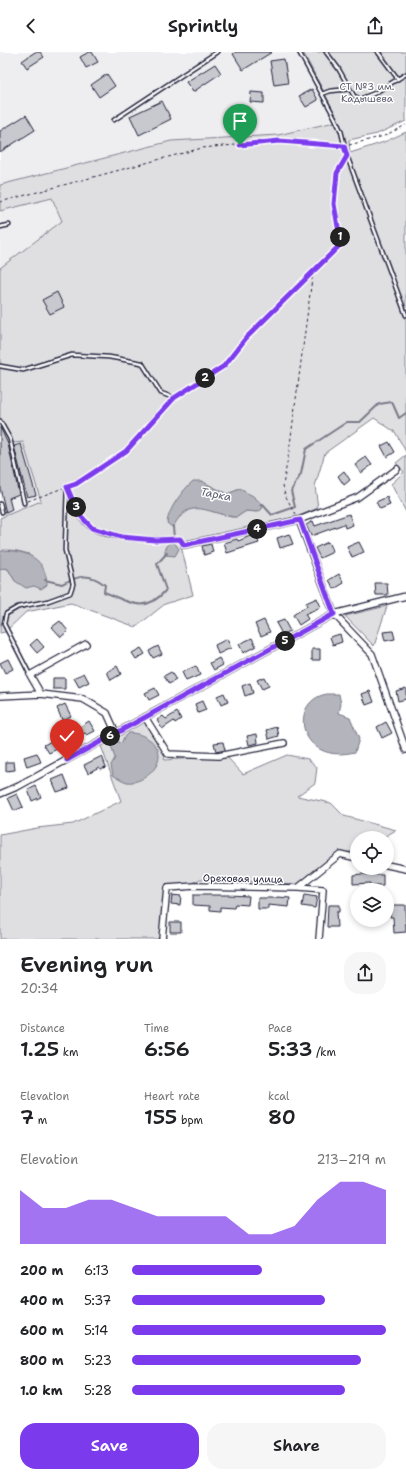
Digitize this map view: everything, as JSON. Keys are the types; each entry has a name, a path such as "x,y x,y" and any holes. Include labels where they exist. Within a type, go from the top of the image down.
{"street":[{"path":"184,545 300,520 358,497 397,469"},
{"path":"300,520 334,614 372,654 406,750"},
{"path":"0,794 19,786 334,614 406,596"},
{"path":"41,694 30,675 86,644"},
{"path":"0,696 41,694 83,699 107,713 116,733"},
{"path":"145,717 168,754 218,756 284,743"},
{"path":"298,888 340,854 350,856"},
{"path":"394,866 406,869"},
{"name":"Ореховая улица","path":"162,939 167,888 195,886 298,888"},
{"path":"298,888 323,890 319,939"}],"lane":[{"path":"114,120 217,52"},
{"path":"299,52 338,124 347,156 406,315"},
{"path":"326,52 338,68 354,96 360,99 375,93 406,74"},
{"path":"378,52 398,79"},
{"path":"322,94 330,91 350,89"},
{"path":"0,228 9,225"},
{"path":"0,366 23,370 72,354 142,363 161,393 174,398"},
{"path":"0,421 10,439 24,502"},
{"path":"67,487 78,513 92,528 121,537 155,540 180,539 184,545"},
{"path":"30,675 4,624 6,614 18,607 48,602 70,593 73,584 65,550 67,487"},
{"path":"0,504 2,512"}],"path":[{"path":"0,202 202,148 279,141 344,146 384,136 406,125"},
{"path":"24,502 76,484 126,451 174,398 224,366 246,338 341,244 334,204 337,173 347,156"},
{"path":"295,514 289,504 283,485 289,452 314,270"}],"shaded area":[{"path":"0,52 303,52 339,121 278,135 171,141 0,185"},
{"path":"52,197 62,221 0,268 0,211"},
{"path":"0,418 14,443 23,442 41,501 0,518"}],"green space":[{"name":"СТ №3 им. Кадышева","path":"303,52 406,52 406,121 377,134 349,140 350,153 384,142 406,132 406,452 395,432 374,418 325,453 315,486 318,508 299,516 180,542 193,595 165,604 136,627 71,603 26,612 5,632 0,633 0,570 4,568 8,569 15,581 29,554 11,550 0,553 0,518 41,501 23,442 14,443 0,418 0,268 62,221 52,198 0,211 0,185 171,141 278,135 339,121","holes":["201,481 227,494 240,489 257,500 258,512 246,511 237,517 231,517 201,508 191,509 177,519 174,505 188,486"]},
{"path":"406,455 406,512 391,484 404,472 396,463"},
{"path":"387,606 374,646 345,616"},
{"path":"144,722 165,754 164,760 226,756 243,774 287,755 308,759 317,767 315,783 297,796 331,803 344,816 396,830 350,831 350,852 336,854 297,884 200,879 193,883 166,886 160,939 0,939 0,835 37,828 73,824 121,801 101,746"}],"water":[{"path":"193,481 201,481 227,494 240,489 253,496 263,505 262,509 258,512 246,511 237,517 201,509 193,509 186,511 179,517 173,528 167,523 170,512 185,489"},
{"path":"174,542 179,549 175,556 165,555 165,550 169,543"},
{"path":"3,550 20,552 34,558 43,568 47,585 41,589 34,586 26,588 15,581 8,569 4,568 0,570 0,553"},
{"path":"327,694 339,694 341,704 339,713 350,717 359,739 355,752 336,754 321,750 310,741 305,730 303,719 307,708 315,699"},
{"path":"128,733 138,734 149,739 156,747 159,757 158,762 148,776 132,782 127,782 113,775 111,765 115,758 110,743 116,740 121,744 124,737"}],"building":[{"path":"35,52 40,52 44,57 27,68 22,61"},
{"path":"92,52 98,62 86,68 80,57"},
{"path":"236,52 272,52 243,70 233,54"},
{"path":"284,59 288,83 274,85 270,61"},
{"path":"215,64 221,73 193,92 186,82"},
{"path":"107,74 115,86 99,97 91,85"},
{"path":"312,89 318,100 306,107 299,96"},
{"path":"251,92 264,93 264,103 250,102"},
{"path":"162,101 171,119 139,135 130,116"},
{"path":"26,115 35,130 0,152 0,131"},
{"path":"57,292 64,307 50,314 42,300"},
{"path":"0,427 8,444 19,494 9,498 12,510 6,513 0,488"},
{"path":"389,442 395,452 387,457 381,446"},
{"path":"21,444 36,495 27,497 14,446"},
{"path":"366,457 372,465 361,473 355,465"},
{"path":"344,471 350,480 344,485 338,476"},
{"path":"387,497 390,505 380,509 376,502"},
{"path":"349,514 353,525 345,528 344,524 311,536 306,525 313,521 315,526"},
{"path":"255,534 259,543 227,553 224,543 237,539 238,541"},
{"path":"289,534 293,544 280,548 277,538"},
{"path":"328,542 333,552 320,558 315,548"},
{"path":"359,542 364,552 352,557 347,547"},
{"path":"211,544 213,552 204,555 202,546"},
{"path":"339,574 344,583 334,589 329,580"},
{"path":"375,583 387,583 388,595 376,595"},
{"path":"317,598 321,607 305,614 308,619 299,625 293,615 307,606 306,603"},
{"path":"264,620 270,632 261,636 255,624"},
{"path":"284,620 290,631 282,634 276,623"},
{"path":"60,621 68,631 61,637 52,627"},
{"path":"393,631 395,639 385,641 383,632"},
{"path":"340,634 342,642 333,645 330,637"},
{"path":"252,638 256,646 243,653 239,644"},
{"path":"37,639 44,647 37,653 30,645"},
{"path":"227,639 231,648 218,654 215,645"},
{"path":"158,646 162,654 153,658 149,651"},
{"path":"141,648 145,654 136,659 132,653"},
{"path":"312,649 320,649 320,660 312,660"},
{"path":"219,658 223,665 214,670 210,663"},
{"path":"8,659 13,669 5,673 0,663"},
{"path":"117,666 121,674 111,680 107,672"},
{"path":"196,666 200,675 186,681 182,672"},
{"path":"171,672 176,680 169,684 164,676"},
{"path":"84,673 89,682 79,687 74,678"},
{"path":"264,677 269,686 262,689 257,680"},
{"path":"53,678 65,678 65,689 53,689"},
{"path":"250,683 253,693 245,696 242,686"},
{"path":"155,688 159,695 149,700 145,693"},
{"path":"406,688 406,699 398,701 396,691"},
{"path":"370,691 374,702 366,705 362,694"},
{"path":"224,693 228,702 221,705 217,696"},
{"path":"202,701 206,710 198,713 195,704"},
{"path":"65,704 71,716 62,720 57,708"},
{"path":"177,712 181,719 175,723 174,721 162,729 157,720 163,716 166,719"},
{"path":"89,721 95,731 87,735 85,733 72,741 68,735"},
{"path":"386,722 392,733 382,738 377,727"},
{"path":"277,727 279,736 269,739 267,730"},
{"path":"257,734 258,743 249,745 247,736"},
{"path":"55,739 59,748 49,753 44,745"},
{"path":"223,742 225,750 216,752 214,743"},
{"path":"37,753 41,762 27,767 24,757"},
{"path":"102,756 106,767 100,769 99,767 88,773 84,765"},
{"path":"6,762 14,762 15,770 6,771"},
{"path":"64,775 69,788 57,792 52,780"},
{"path":"36,786 41,797 32,801 28,790"},
{"path":"17,794 23,807 14,811 8,798"},
{"path":"353,875 383,875 383,883 353,883"},
{"path":"172,895 181,896 180,905 171,904"},
{"path":"193,895 249,896 248,905 235,904 234,908 220,907 220,911 210,910 210,906 193,905"},
{"path":"304,895 317,897 315,908 302,906"},
{"path":"258,898 290,898 289,907 268,905 268,909 258,909"},
{"path":"328,905 339,905 339,912 336,912 337,927 327,927"},
{"path":"394,905 405,905 406,932 394,933"},
{"path":"170,922 181,922 181,932 170,932"}],"waterway":[{"name":"Тарка","path":"261,505 263,505 272,515 295,507 291,491 301,474 306,449 347,422 360,422 379,404 392,402 399,418 406,413"},
{"name":"Тарка","path":"173,526 174,539"},
{"name":"Тарка","path":"45,580 62,584 79,577 89,577 100,581 105,585 104,592 129,602 144,604 158,598 166,590 157,564 167,553"}],"route":[{"path":"67,760 334,614 300,520 184,545 180,539 155,540 121,537 92,528 78,513 67,487 76,484 126,451 174,398 224,366 246,338 341,244 334,204 337,173 347,156 344,146 279,141 240,145"}]}
